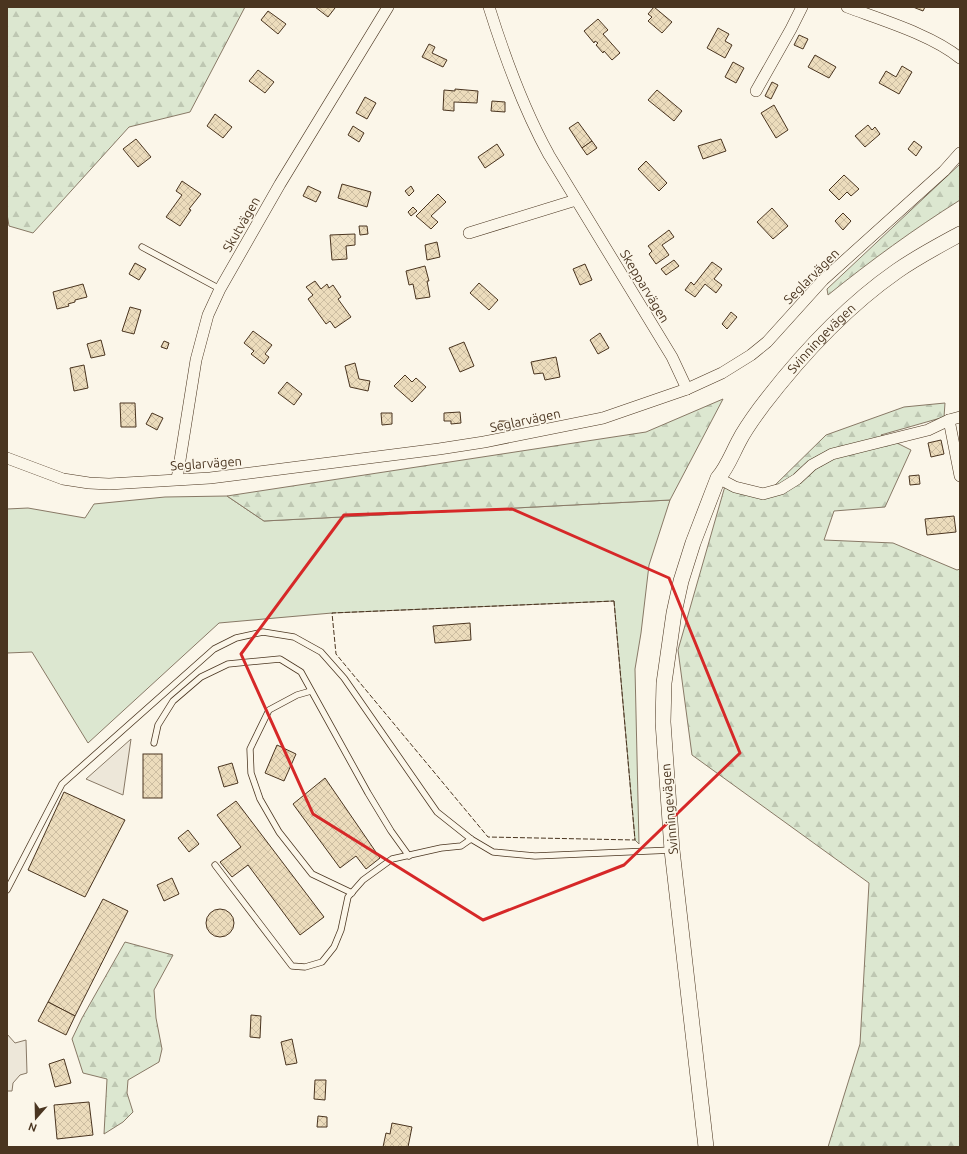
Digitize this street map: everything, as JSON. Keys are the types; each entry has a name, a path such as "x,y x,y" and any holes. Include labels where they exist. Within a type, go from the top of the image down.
{"main road":[{"name":"Svinningevägen","path":"706,1147 672,850 662,722 668,646 681,581 693,543 718,478 739,440 762,407 810,347 838,318 897,271 960,234"}],"street":[{"name":"Skutvägen","path":"177,479 196,360 208,315 220,289 300,151 388,7"},
{"name":"Skepparvägen","path":"489,7 505,57 534,126 576,200 672,357 687,389"},
{"path":"756,91 802,7"},
{"path":"847,7 920,35 942,46 960,58"},
{"name":"Seglarvägen","path":"7,458 63,479 89,483 109,484 210,478 484,442 603,418 687,389 732,368 767,342 823,280 944,171 960,153"},
{"path":"469,233 576,200"},
{"path":"718,478 734,487 763,494 781,489 797,479 812,465 832,454 928,430 949,420 960,417"},
{"path":"949,420 960,476"}],"lane":[{"path":"142,247 220,289"},
{"path":"7,890 62,784 214,649 236,638 263,632 294,637 321,652 344,678 437,812 471,839 493,852 535,856 672,850"},
{"path":"154,743 158,725 173,702 201,677 228,664 280,659 301,672 368,793 391,831 409,856"},
{"path":"311,692 297,695 270,710 250,749 251,773 260,799 279,832 312,874 352,893"},
{"path":"215,866 292,966 305,966 322,962 334,947 341,930 348,897 363,880 392,859 441,848 462,846 471,839"}],"highlighted area":[{"path":"512,509 669,578 740,753 624,865 483,920 313,814 241,654 344,515"}],"green space":[{"path":"7,7 245,7 190,112 129,127 33,233 9,226 7,214"},
{"path":"960,164 960,200 892,246 828,295 827,289"},
{"path":"723,399 670,500 264,521 227,496 646,432"},
{"path":"945,403 944,417 881,435 911,450 885,507 834,511 824,540 893,543 957,570 960,569 960,1147 828,1147 860,1044 869,883 692,755 678,650 725,486 771,489 826,435 904,407"},
{"path":"227,496 264,521 670,500 649,565 635,669 639,844 635,840 614,601 332,613 219,623 88,743 32,652 7,653 7,509 28,508 85,518 94,504 165,497"},
{"path":"125,942 173,955 154,990 156,1018 162,1049 159,1062 128,1080 127,1093 133,1112 123,1122 104,1134 107,1079 83,1073 72,1039 82,1018"}],"shaded area":[{"path":"131,739 123,795 86,779"},
{"path":"7,1034 15,1043 26,1040 27,1073 20,1075 13,1083 12,1091 7,1091"}],"building":[{"path":"315,7 333,7 335,8 328,17"},
{"path":"654,7 672,22 662,33 648,21 652,17 648,14"},
{"path":"913,7 925,7 923,11"},
{"path":"268,11 286,24 278,34 261,20"},
{"path":"598,19 608,30 603,34 620,53 612,60 596,45 598,43 595,41 594,43 584,31"},
{"path":"718,28 729,34 725,41 732,45 725,58 707,48"},
{"path":"799,35 808,39 803,49 794,45"},
{"path":"429,44 435,47 432,53 447,60 443,67 422,57"},
{"path":"815,55 836,67 829,78 808,67"},
{"path":"733,62 744,68 736,83 725,77"},
{"path":"902,66 912,72 899,94 879,83 886,71 896,77"},
{"path":"258,70 274,82 265,93 249,81"},
{"path":"772,82 778,85 771,99 765,96"},
{"path":"455,89 478,91 477,103 454,102 454,111 443,110 444,90 455,91"},
{"path":"657,90 682,111 674,121 648,100"},
{"path":"365,97 376,103 367,119 356,113"},
{"path":"492,101 505,102 505,112 491,111"},
{"path":"774,105 788,130 776,138 761,113"},
{"path":"215,114 232,127 223,138 207,126"},
{"path":"578,122 592,141 582,148 569,128"},
{"path":"868,125 872,130 875,127 880,134 865,147 855,136"},
{"path":"353,126 364,133 359,142 348,135"},
{"path":"136,139 151,157 138,167 123,149"},
{"path":"721,139 726,151 703,159 698,146"},
{"path":"592,141 597,148 587,155 582,148"},
{"path":"914,141 922,147 916,156 908,149"},
{"path":"497,144 504,155 485,168 478,157"},
{"path":"646,161 667,183 659,191 638,169"},
{"path":"844,175 859,189 851,196 847,192 839,200 829,190"},
{"path":"182,181 201,194 189,209 191,210 180,226 166,217 182,195 176,191"},
{"path":"342,184 371,192 367,207 338,198"},
{"path":"308,186 321,192 316,202 303,196"},
{"path":"411,186 414,191 409,196 405,191"},
{"path":"438,194 446,202 431,216 438,222 431,229 416,216"},
{"path":"413,207 417,211 411,216 408,212"},
{"path":"772,208 788,226 773,239 757,222"},
{"path":"843,213 851,221 843,230 835,221"},
{"path":"359,226 367,226 368,234 360,235"},
{"path":"669,230 674,237 662,245 669,255 656,264 649,254 652,251 648,246"},
{"path":"355,234 355,245 346,246 347,259 332,260 330,235"},
{"path":"437,242 440,257 427,260 425,245"},
{"path":"674,260 679,266 666,275 661,269"},
{"path":"712,262 722,269 714,279 722,285 716,293 705,284 695,297 685,290 691,282 694,285"},
{"path":"135,263 146,269 139,280 129,274"},
{"path":"585,264 592,280 580,285 573,269"},
{"path":"425,266 429,281 427,281 430,297 416,299 413,284 409,285 406,271"},
{"path":"315,281 321,289 327,284 329,288 333,285 341,297 338,299 351,317 335,328 330,321 326,324 308,299 313,295 306,287"},
{"path":"479,283 498,300 489,310 470,293"},
{"path":"83,284 87,297 75,300 75,302 68,304 69,306 57,309 53,292"},
{"path":"130,307 141,310 134,334 122,331"},
{"path":"731,312 737,317 727,329 722,324"},
{"path":"253,331 272,345 265,354 269,357 264,364 251,354 254,351 244,343"},
{"path":"600,333 609,348 598,354 590,340"},
{"path":"101,340 105,355 91,358 87,344"},
{"path":"164,341 169,343 167,349 161,347"},
{"path":"464,342 474,366 460,372 449,348"},
{"path":"556,357 560,377 545,380 543,373 534,374 531,362"},
{"path":"355,363 359,379 370,381 368,391 350,387 345,366"},
{"path":"84,365 88,388 74,391 70,368"},
{"path":"405,375 412,382 416,378 426,387 412,402 394,386"},
{"path":"287,382 302,394 294,405 278,393"},
{"path":"120,403 135,403 136,427 121,427"},
{"path":"460,412 461,423 451,424 451,421 444,421 444,413"},
{"path":"152,413 163,418 157,430 146,424"},
{"path":"381,413 392,413 392,424 382,425"},
{"path":"499,421 509,421 509,430 500,430"},
{"path":"941,440 944,454 931,457 928,443"},
{"path":"919,475 920,484 910,485 909,476"},
{"path":"954,516 956,532 927,535 925,519"},
{"path":"470,623 471,640 435,643 433,626"},
{"path":"277,745 296,754 284,781 265,773"},
{"path":"143,754 162,754 162,798 143,798"},
{"path":"232,763 238,783 224,787 218,767"},
{"path":"325,778 380,858 366,869 356,856 340,868 293,804"},
{"path":"64,792 125,820 85,897 28,870"},
{"path":"236,801 324,917 300,935 248,865 232,877 220,862 241,847 217,815"},
{"path":"188,830 199,844 189,852 178,838"},
{"path":"172,878 179,894 164,901 157,885"},
{"path":"103,899 128,911 75,1016 48,1002"},
{"path":"220,909 230,913 234,923 230,933 220,937 210,933 206,923 210,913"},
{"path":"48,1002 75,1016 66,1035 38,1021"},
{"path":"251,1015 261,1016 260,1038 250,1037"},
{"path":"292,1039 297,1063 286,1065 281,1042"},
{"path":"64,1059 71,1083 55,1087 49,1064"},
{"path":"315,1080 326,1080 325,1100 314,1099"},
{"path":"89,1102 93,1135 57,1139 54,1105"},
{"path":"318,1116 327,1117 327,1127 317,1127"},
{"path":"392,1123 412,1127 408,1147 383,1147 386,1133 390,1134"}],"fence":[{"path":"614,601 635,840 488,837 336,654 332,613 614,601"}]}
